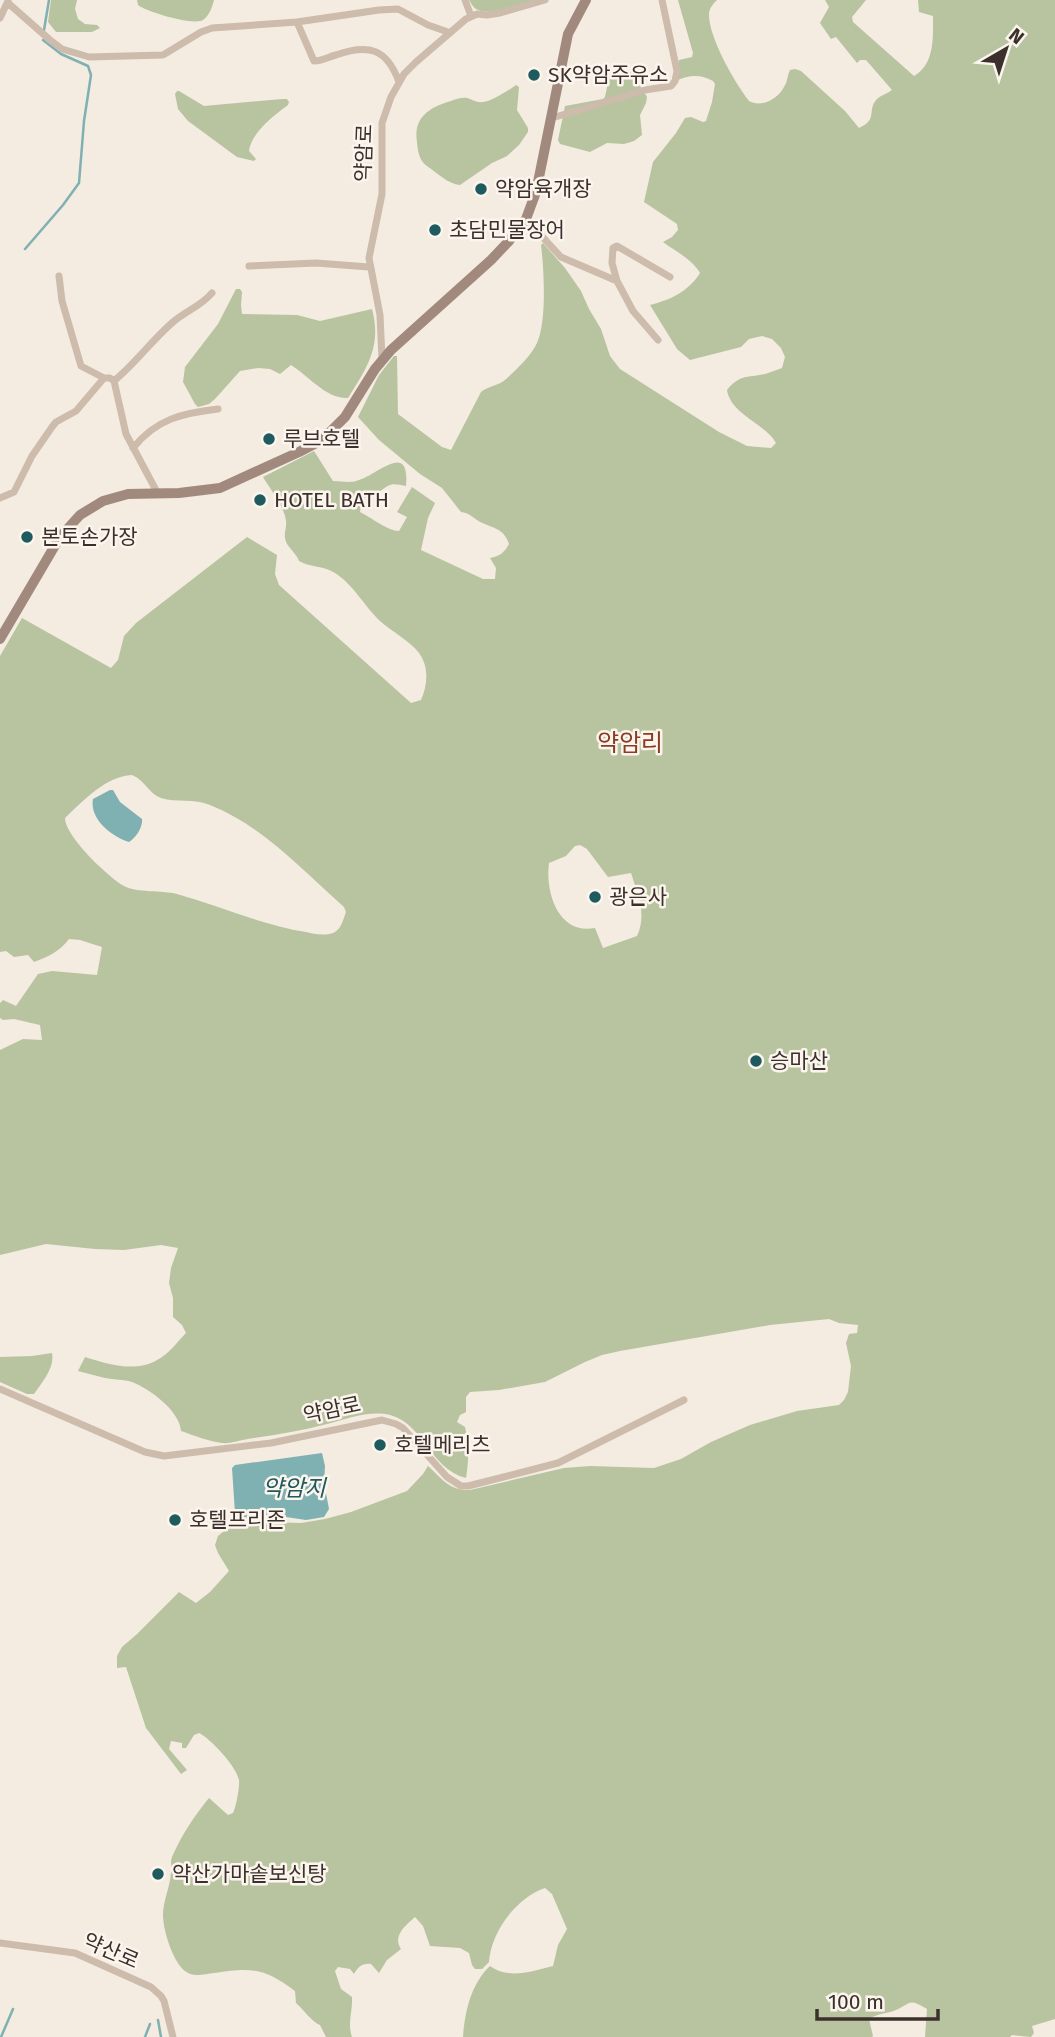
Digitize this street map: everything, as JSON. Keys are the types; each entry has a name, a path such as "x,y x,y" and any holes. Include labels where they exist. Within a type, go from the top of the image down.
{"street":[{"path":"465,0 471,16"},
{"name":"약암로","path":"382,359 380,314 369,267 369,253 382,194 382,123 391,97 399,82 416,62 448,32 471,16 500,13 545,0"},
{"path":"0,639 69,524 103,501 128,494 194,492 220,488 312,446 334,430 345,417 382,359 509,241 526,219 536,192 568,34 586,0"},
{"path":"552,118 645,90 671,86 677,71 662,0"},
{"path":"0,18 8,1 62,49 89,57 163,55 212,28 297,22 390,8 448,32"},
{"path":"297,22 314,61 318,62 338,53 372,50 380,52 388,60 399,82"},
{"path":"526,219 561,257 617,281"},
{"path":"658,340 633,312 617,281 612,247 617,246 670,277"},
{"path":"248,265 316,262 369,267"},
{"path":"59,276 62,301 81,366 114,381 126,434 158,494"},
{"path":"114,381 173,322 198,307 212,293"},
{"path":"0,498 14,492 32,456 56,422 76,411 104,378"},
{"path":"133,448 158,424 183,415 218,409"},
{"name":"약암로","path":"0,1389 145,1452 163,1455 271,1443 361,1423 390,1421 412,1436 454,1483 468,1486 558,1463 684,1400"},
{"name":"약산로","path":"0,1943 75,1953 151,1987 164,2001 173,2037"}],"green space":[{"path":"51,0 77,0 75,9 78,19 100,28 92,32 56,32 48,22"},
{"path":"137,0 214,0 203,20 190,21 151,11 138,5"},
{"path":"469,0 539,0 490,12 476,9"},
{"path":"678,0 717,0 709,13 713,36 730,72 749,101 764,103 773,99 785,85 790,70 795,69 801,71 845,111 859,128 871,118 872,107 877,99 892,90 866,60 857,63 836,37 831,39 820,23 829,7 825,0 866,0 852,17 853,22 914,76 926,65 933,33 933,16 919,12 918,0 1055,0 1055,2019 1032,2026 1034,2033 1031,2037 925,2037 927,2009 913,2003 869,2019 872,2037 463,2037 470,1998 483,1973 490,1966 505,1973 513,1973 553,1966 558,1945 567,1929 552,1894 545,1888 524,1900 507,1918 495,1939 489,1962 482,1969 475,1969 469,1953 460,1948 430,1946 423,1926 415,1917 399,1935 401,1949 387,1960 379,1973 371,1964 361,1966 354,1974 350,1969 338,1967 335,1971 341,1989 352,1997 352,2037 326,2037 320,2025 296,2003 295,1991 275,1978 248,1970 191,1974 183,1969 174,1956 167,1939 163,1915 172,1857 209,1798 228,1815 233,1813 239,1780 222,1754 199,1733 194,1735 186,1748 182,1748 182,1743 171,1741 169,1749 187,1770 181,1774 146,1728 126,1667 117,1668 117,1656 122,1647 179,1592 196,1603 229,1571 215,1545 218,1536 234,1523 301,1523 351,1512 407,1491 428,1466 442,1480 463,1490 564,1468 654,1468 681,1459 750,1425 797,1411 839,1405 848,1392 851,1366 846,1343 849,1334 857,1333 858,1325 829,1319 770,1325 602,1355 545,1382 470,1392 466,1397 466,1412 460,1415 457,1422 465,1427 468,1452 466,1478 444,1465 411,1427 390,1415 366,1414 298,1431 222,1443 181,1431 170,1409 139,1385 78,1371 85,1357 121,1366 149,1364 165,1355 186,1333 173,1317 173,1298 169,1283 178,1248 161,1245 124,1250 46,1244 0,1255 0,1050 23,1039 42,1040 40,1025 0,1018 0,1003 3,1000 16,1006 38,974 52,971 97,975 102,947 69,939 53,953 34,962 28,955 14,957 6,951 0,952 0,656 22,618 111,668 118,660 124,636 136,623 247,537 277,555 275,574 279,585 411,703 421,700 426,676 425,664 419,653 380,621 341,578 330,570 299,561 286,541 283,510 263,477 314,451 333,481 354,482 397,462 403,465 406,472 406,486 391,485 362,499 360,512 385,527 399,531 407,517 397,512 412,487 435,503 428,518 421,550 483,579 495,579 496,568 490,558 501,554 509,544 504,534 461,512 442,488 420,474 379,440 358,417 379,375 394,356 397,356 398,414 442,447 451,450 481,392 505,380 527,358 537,343 543,309 543,243 581,291 601,329 610,356 620,369 719,432 747,446 771,448 776,443 771,436 735,406 727,390 740,379 782,368 785,357 781,348 772,339 762,336 749,339 741,347 690,360 677,349 650,305 678,294 700,273 688,260 663,242 678,230 677,224 644,202 653,162 685,118 706,121 712,102 715,84 713,81 694,76 676,81 679,60 692,57","holes":["132,775 161,798 210,805 265,837 344,907 346,912 340,927 336,932 323,935 289,929 177,894 136,890 117,881 79,845 65,818 104,785 122,776","580,845 587,849 608,877 631,873 641,912 637,936 603,948 595,928 572,925 557,909 549,886 549,863 566,856 575,846"]},
{"path":"619,69 632,72 647,97 640,115 642,135 624,144 607,143 590,152 560,144 558,140 565,106 603,99 610,73"},
{"path":"516,85 519,87 517,110 528,132 507,156 460,185 447,180 424,164 418,152 416,133 425,114 436,106 459,98 486,101"},
{"path":"177,91 204,106 282,99 289,102 254,138 249,151 256,159 254,161 237,157 188,121 178,109 175,94"},
{"path":"236,289 242,292 242,314 297,315 320,321 372,309 375,322 374,346 367,366 348,398 325,391 291,365 280,374 270,369 258,368 240,371 215,399 198,407 183,382 185,367 218,324"},
{"path":"52,1353 50,1369 34,1394 27,1394 0,1382 0,1357"}],"water":[{"path":"113,790 120,802 142,819 138,832 129,842 103,826 95,813 93,799"},
{"name":"약암지","path":"322,1453 329,1509 324,1517 306,1520 273,1515 244,1518 235,1513 232,1468 235,1465"}],"waterway":[{"path":"44,30 49,0"},
{"path":"25,249 79,183 91,75 88,66 61,54 43,40"},
{"path":"1,2037 13,2009"},
{"path":"158,2020 161,2037"},
{"path":"145,2037 150,2024"}],"place":[{"name":"SK약암주유소","path":"534,75"},
{"name":"약암육개장","path":"481,189"},
{"name":"초담민물장어","path":"435,230"},
{"name":"루브호텔","path":"269,439"},
{"name":"HOTEL BATH","path":"260,500"},
{"name":"본토손가장","path":"27,537"},
{"name":"광은사","path":"595,897"},
{"name":"승마산","path":"756,1061"},
{"name":"호텔메리츠","path":"380,1445"},
{"name":"호텔프리존","path":"175,1520"},
{"name":"약산가마솥보신탕","path":"158,1874"}],"district":[{"name":"약암리","path":"630,743"}]}
